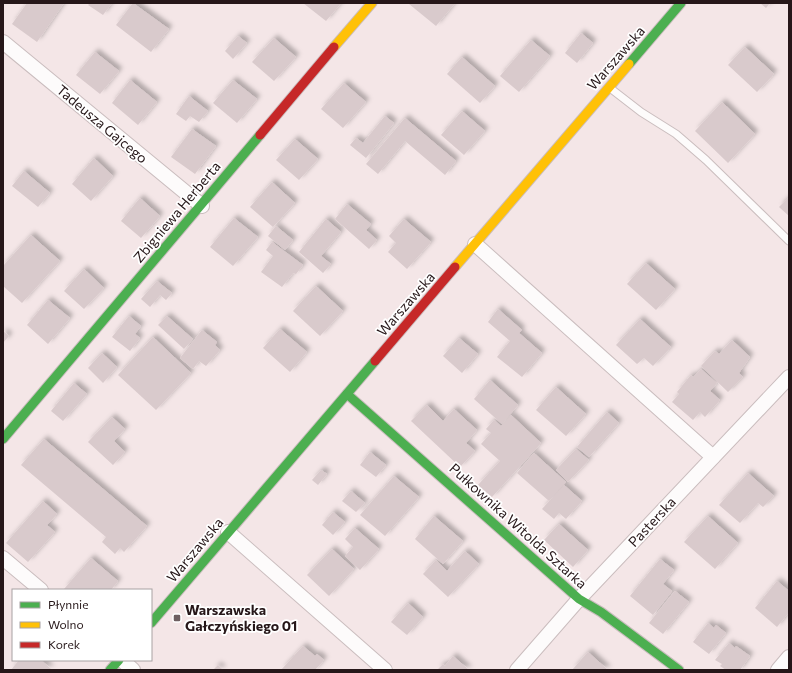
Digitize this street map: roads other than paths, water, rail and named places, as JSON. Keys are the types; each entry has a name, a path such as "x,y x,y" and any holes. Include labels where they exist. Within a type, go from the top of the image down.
{"street":[{"name":"Zbigniewa Herberta","path":"3,438 202,206 372,3"},
{"name":"Warszawska","path":"152,622 682,3"},
{"name":"Tadeusza Gajcego","path":"3,42 202,206"},
{"path":"475,244 713,457"},
{"name":"Pasterska","path":"517,670 579,599 789,377"},
{"name":"Pułkownika Witolda Sztarka","path":"347,394 579,599 601,612 679,670"},
{"path":"228,532 385,670"},
{"path":"3,558 40,589"},
{"path":"778,670 789,657"},
{"path":"110,670 119,661"},
{"path":"121,661 133,670"}],"lane":[{"path":"609,88 641,112 676,134 706,160 789,241"}],"place":[{"name":"Warszawska Gałczyńskiego 01","path":"177,618"}]}
